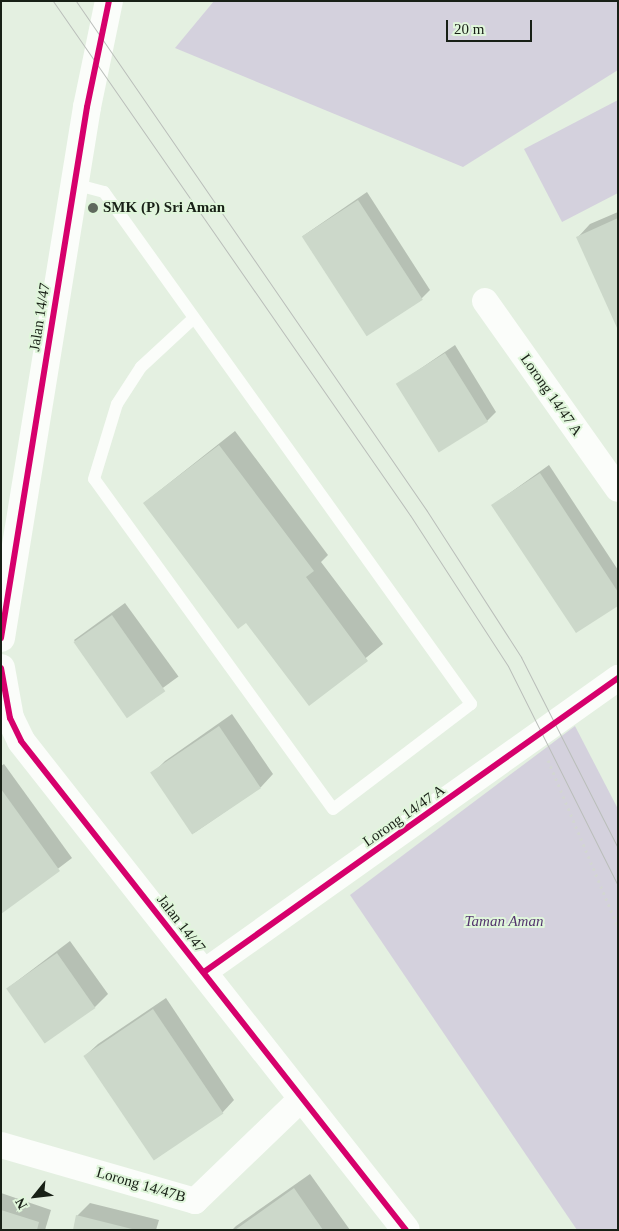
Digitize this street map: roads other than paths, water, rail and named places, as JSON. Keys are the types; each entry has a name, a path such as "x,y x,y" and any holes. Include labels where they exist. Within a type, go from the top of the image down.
{"street":[{"name":"Jalan 14/47","path":"1,638 12,504 110,1"},
{"name":"Lorong 14/47 A","path":"485,301 618,489"},
{"name":"Jalan 14/47","path":"1,668 10,718 21,741 406,1230"},
{"name":"Lorong 14/47 A","path":"204,972 538,737 618,678"},
{"name":"Lorong 14/47B","path":"1,1145 195,1201 302,1098"}],"lane":[{"path":"74,184 104,192 471,704 333,809 94,479 117,404 141,367 194,318"}],"tram line":[{"path":"53,1 410,515 508,666 618,886"},
{"path":"76,1 427,511 521,657 618,848"}],"place":[{"name":"SMK (P) Sri Aman","path":"93,208"}],"park label":[{"name":"Taman Aman","path":"504,922"}]}
